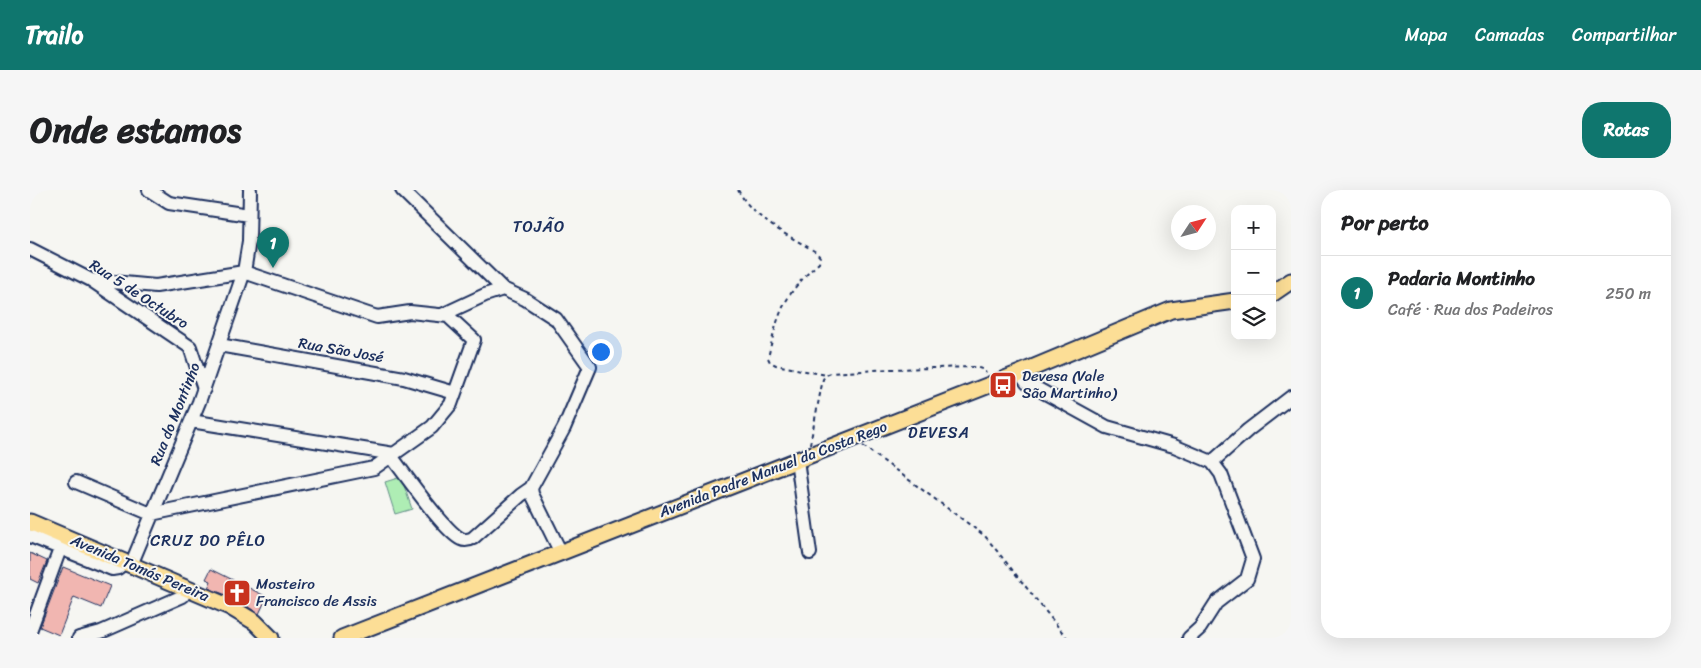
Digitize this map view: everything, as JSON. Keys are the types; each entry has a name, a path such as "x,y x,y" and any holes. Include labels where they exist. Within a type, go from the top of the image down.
{"main road":[{"path":"1276,291 1291,280"},
{"name":"Avenida Padre Manuel da Costa Rego","path":"342,638 1020,373 1171,310 1231,302"},
{"name":"Avenida Tomás Pereira","path":"30,522 245,615 270,635"}],"street":[{"path":"149,190 169,203 250,215"},
{"name":"Rua do Montinho","path":"128,564 204,389 244,272 249,241 250,190"},
{"path":"402,190 502,290 524,299 556,319 590,367 564,428 532,488 532,494 561,553"},
{"name":"Rua 5 de Octubro","path":"30,249 91,280 190,347 204,389"},
{"path":"76,482 151,514 374,468 432,427 451,404 474,340 448,316 410,312 377,317 244,272 156,286 91,280"},
{"path":"442,315 485,294 502,290"},
{"name":"Rua São José","path":"219,345 404,378 455,393"},
{"path":"1020,373 1027,383 1107,427 1174,446 1212,462 1221,474 1253,559 1247,579 1216,603 1200,628 1189,638"},
{"path":"1212,462 1248,430 1291,397"},
{"path":"191,421 392,455 441,521 461,539 467,540 472,538 521,495 532,488"},
{"path":"802,458 810,553"},
{"path":"30,536 112,569 128,564"},
{"path":"30,631 60,549"},
{"path":"79,638 101,632 183,596 186,588"}],"path":[{"path":"738,190 753,210 764,220 816,252 820,257 819,262 792,290 782,307 768,358 776,365 826,375 831,373 891,369 975,368 982,369 987,373 990,384"},
{"path":"802,458 823,379 826,375"},
{"path":"852,438 985,536 1067,638"}],"green space":[{"path":"401,477 412,509 395,514 385,482"}],"building":[{"path":"30,553 47,561 38,583 30,579"},
{"path":"63,567 110,586 101,608 74,597 59,635 40,627"},
{"name":"Mosteiro Francisco de Assis","path":"211,569 267,597 259,614 234,598 208,588 211,581 206,579"}],"place":[{"name":"Padaria Montinho","path":"273,268"},
{"name":"Devesa (Vale São Martinho)","path":"1003,385"},
{"name":"Mosteiro Francisco de Assis","path":"237,593"}],"district":[{"name":"TOJÃO","path":"539,226"},
{"name":"DEVESA","path":"939,432"},
{"name":"CRUZ DO PÊLO","path":"208,540"}]}
